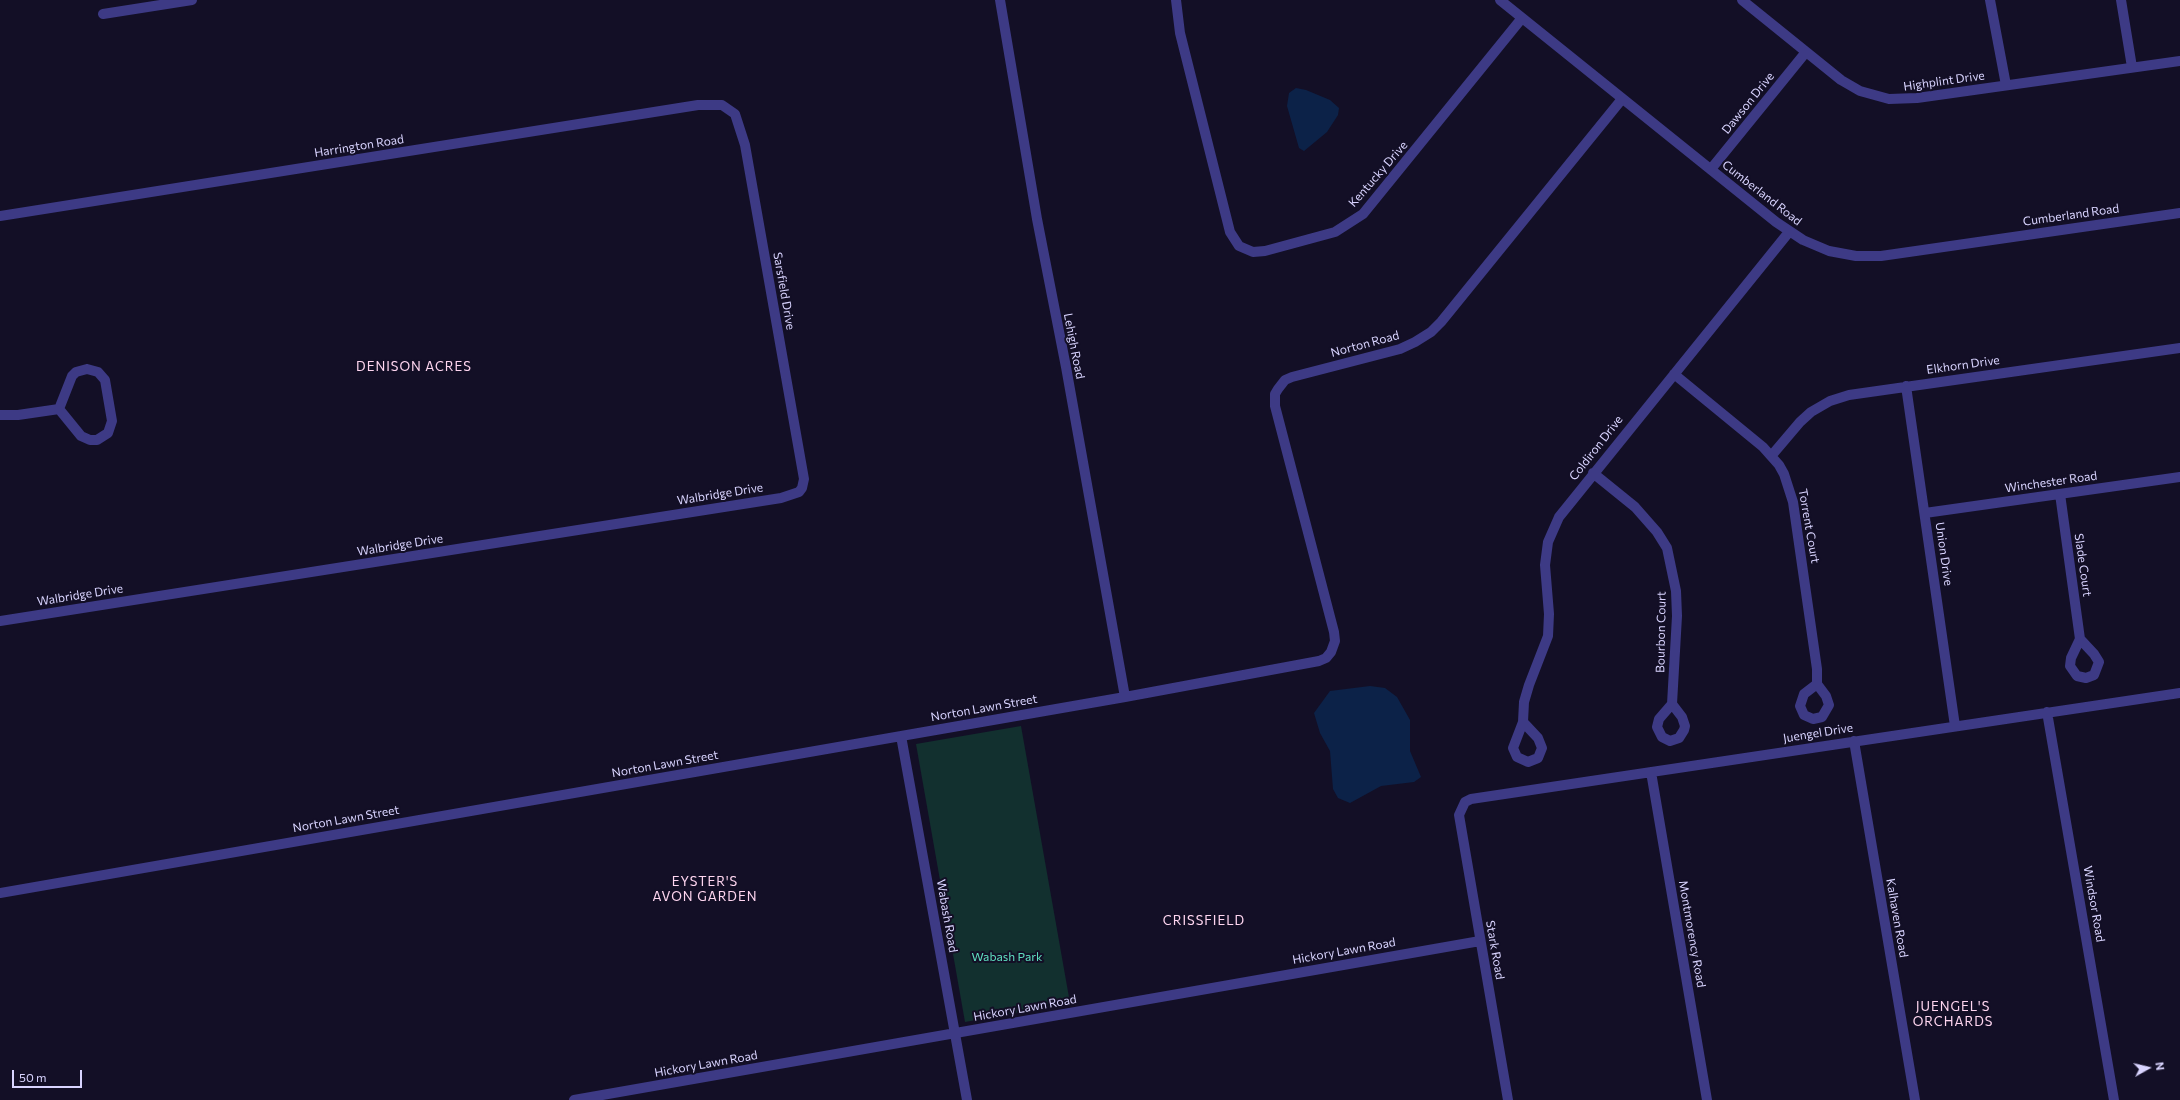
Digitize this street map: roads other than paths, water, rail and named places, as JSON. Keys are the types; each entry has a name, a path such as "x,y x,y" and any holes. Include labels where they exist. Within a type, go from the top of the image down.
{"street":[{"path":"103,14 192,0"},
{"name":"Lehigh Road","path":"1000,0 1040,237 1066,367 1125,697"},
{"name":"Kentucky Drive","path":"1176,0 1180,33 1230,232 1239,246 1253,252 1265,251 1331,233 1344,228 1363,214 1522,18"},
{"name":"Cumberland Road","path":"1500,0 1789,232 1803,240 1829,251 1856,256 1881,256 2180,213"},
{"name":"Highplint Drive","path":"1742,0 1850,86 1860,91 1889,99 1917,98 2180,61"},
{"path":"1990,0 2006,85"},
{"path":"2120,0 2132,67"},
{"name":"Dawson Drive","path":"1711,169 1806,52"},
{"name":"Norton Road","path":"1331,652 1335,641 1334,632 1276,412 1275,400 1278,389 1285,380 1292,377 1400,349 1431,332 1441,322 1622,99"},
{"name":"Harrington Road","path":"0,216 698,105 722,105"},
{"name":"Sarsfield Drive","path":"722,105 735,114 745,145 804,472 802,488"},
{"name":"Coldiron Drive","path":"1523,722 1522,712 1526,692 1548,636 1549,614 1545,565 1548,542 1559,517 1789,232"},
{"name":"Elkhorn Drive","path":"1772,455 1800,422 1820,406 1849,395 2180,348"},
{"path":"81,370 93,370 98,372 105,380 112,421 111,428 103,438 97,440 85,438 81,436 59,409 72,376 81,370"},
{"name":"Torrent Court","path":"1674,374 1772,455 1784,474 1793,502 1817,670 1817,684"},
{"name":"Union Drive","path":"1906,386 1955,726"},
{"path":"0,415 18,415 59,409"},
{"name":"Bourbon Court","path":"1593,473 1635,507 1657,532 1667,548 1676,591 1677,616 1672,704"},
{"name":"Winchester Road","path":"1925,513 2180,477"},
{"name":"Walbridge Drive","path":"0,621 782,498 795,494 802,488"},
{"name":"Slade Court","path":"2060,494 2080,639"},
{"name":"Norton Lawn Street","path":"0,893 1125,697 1319,661 1331,652"},
{"name":"Juengel Drive","path":"1462,805 1471,799 2180,692"},
{"name":"Windsor Road","path":"2047,712 2114,1100"},
{"name":"Wabash Road","path":"901,736 967,1100"},
{"name":"Kalhaven Road","path":"1854,741 1915,1100"},
{"name":"Montmorency Road","path":"1651,772 1707,1100"},
{"name":"Stark Road","path":"1462,805 1459,815 1508,1100"},
{"name":"Hickory Lawn Road","path":"574,1100 1480,941"}],"water":[{"path":"1296,88 1306,90 1330,100 1339,108 1338,115 1327,132 1304,151 1299,148 1287,106 1289,93"},
{"path":"1370,686 1385,688 1397,697 1410,720 1410,751 1421,777 1414,782 1381,786 1350,803 1338,798 1333,789 1330,751 1320,733 1314,713 1330,691"}],"district":[{"name":"DENISON ACRES","path":"414,367"},
{"name":"EYSTER'S AVON GARDEN","path":"705,890"},
{"name":"CRISSFIELD","path":"1204,921"},
{"name":"JUENGEL'S ORCHARDS","path":"1953,1014"}],"park label":[{"name":"Wabash Park","path":"1007,957"}]}
